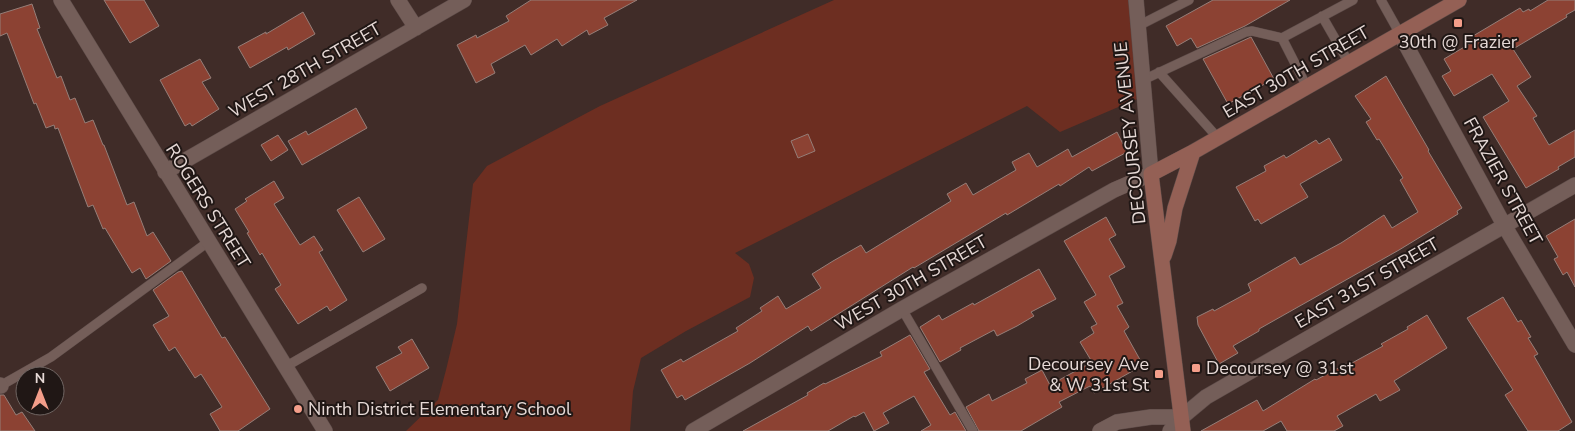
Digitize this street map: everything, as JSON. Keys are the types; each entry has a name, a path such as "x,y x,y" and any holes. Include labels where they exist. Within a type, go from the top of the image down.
{"main road":[{"name":"EAST 30TH STREET","path":"1151,174 1218,138 1459,0"},
{"name":"DECOURSEY AVENUE","path":"1162,262 1169,241 1175,208 1193,152"},
{"name":"DECOURSEY AVENUE","path":"1151,174 1183,424"}],"street":[{"name":"ROGERS STREET","path":"61,0 325,431"},
{"path":"398,0 416,28"},
{"name":"WEST 28TH STREET","path":"165,172 464,0"},
{"name":"DECOURSEY AVENUE","path":"1136,0 1151,174"},
{"name":"FRAZIER STREET","path":"1400,34 1504,225 1575,345"},
{"name":"WEST 30TH STREET","path":"693,431 902,309 1114,190 1151,174"},
{"name":"EAST 31ST STREET","path":"1170,431 1183,424 1206,397 1575,185"},
{"path":"1100,431 1117,422 1151,417 1183,424"}],"lane":[{"path":"1138,26 1189,0"},
{"path":"1143,80 1246,32 1252,31 1282,38 1353,0"},
{"path":"1381,0 1400,34"},
{"path":"1322,16 1349,63"},
{"path":"1282,38 1307,87"},
{"path":"1159,72 1218,138"},
{"path":"0,385 50,357 208,242"},
{"path":"285,367 422,288"},
{"path":"902,309 973,431"}],"shaded area":[{"path":"834,0 1136,0 1144,96 1060,132 1027,106 735,253 749,264 754,278 750,297 686,331 641,358 633,391 630,431 406,431 438,400 457,324 473,184 487,166 600,106"}],"building":[{"path":"104,0 144,0 159,26 130,43"},
{"path":"531,0 637,0 604,18 608,25 589,35 587,30 562,46 557,39 531,55 525,45 491,64 495,73 476,83 457,45 476,35 477,38 509,21 506,16"},
{"path":"1213,0 1290,0 1245,26 1197,48 1191,38 1177,46 1166,26"},
{"path":"1548,0 1575,0 1575,10 1566,15 1567,17 1513,49 1531,77 1517,86 1537,116 1533,118 1549,145 1575,130 1575,157 1558,167 1559,169 1526,188 1483,117 1509,101 1492,74 1454,96 1442,76 1451,71 1444,59 1476,40 1473,36 1520,8 1523,12 1529,9 1530,11"},
{"path":"32,4 40,28 37,29 57,78 61,76 70,100 75,98 85,123 93,120 127,205 134,202 147,236 153,232 171,261 146,279 140,268 132,273 105,228 103,229 93,205 88,207 58,128 55,129 54,125 46,128 36,103 34,104 7,33 0,36 0,14"},
{"path":"303,12 315,34 288,50 287,47 250,68 238,47 266,32 266,34"},
{"path":"1251,37 1274,79 1228,104 1203,59"},
{"path":"200,59 211,78 202,82 219,109 192,126 190,123 185,126 160,80"},
{"path":"1386,76 1462,208 1457,211 1458,214 1399,250 1259,329 1259,331 1233,346 1238,353 1219,364 1198,325 1197,317 1213,309 1214,311 1251,291 1248,284 1295,257 1300,265 1341,243 1384,215 1392,228 1418,212 1400,180 1403,178 1366,122 1371,119 1355,96"},
{"path":"356,108 367,128 302,165 288,141 306,131 308,135"},
{"path":"1117,132 1127,152 1092,171 1089,167 1060,186 1059,184 1007,215 1006,213 913,267 811,331 808,326 750,363 685,400 682,395 677,398 661,370 681,359 683,362 738,331 736,328 762,311 760,308 778,296 786,309 821,288 812,274 861,245 866,253 951,201 947,194 966,183 973,195 1016,170 1012,162 1029,153 1037,167 1068,149 1072,157"},
{"path":"808,134 815,151 798,158 791,141"},
{"path":"278,135 288,150 271,161 261,145"},
{"path":"1329,138 1342,160 1300,184 1308,197 1261,224 1258,219 1255,221 1236,187 1266,171 1264,166 1284,155 1286,158 1316,140 1319,144"},
{"path":"274,181 284,198 274,204 300,245 314,236 323,250 319,252 347,300 330,311 327,306 298,324 275,289 281,285 262,253 260,255 235,209 247,201 245,199"},
{"path":"359,197 385,239 363,252 337,210"},
{"path":"1106,217 1116,235 1109,239 1125,267 1109,276 1123,303 1117,306 1129,327 1124,331 1143,365 1094,393 1090,386 1059,402 1062,407 1021,431 979,431 966,407 989,394 992,401 1027,383 1025,379 1042,370 1050,385 1092,362 1080,342 1094,333 1091,327 1097,324 1084,302 1096,295 1064,241"},
{"path":"1575,219 1575,287 1567,272 1563,275 1554,259 1558,257 1546,236"},
{"path":"1039,269 1056,299 1031,312 1034,316 1017,326 997,336 994,330 960,348 961,350 940,362 920,327 939,315 942,320 973,303 974,305"},
{"path":"182,271 222,338 225,337 270,409 238,431 220,431 210,414 222,407 201,374 195,378 175,347 169,351 153,325 169,316 153,290"},
{"path":"1503,297 1518,322 1521,320 1531,337 1528,338 1538,354 1534,356 1572,422 1558,431 1528,431 1505,395 1513,390 1467,318"},
{"path":"1427,315 1447,348 1394,381 1400,390 1380,401 1376,394 1337,416 1343,426 1334,431 1287,431 1281,421 1263,431 1201,431 1257,400 1263,411 1315,379 1351,361 1352,363 1383,346 1381,344 1408,329 1407,327"},
{"path":"910,335 930,369 924,372 950,415 955,412 966,431 921,431 931,425 914,396 883,413 889,423 874,431 864,412 828,431 743,431 808,395 807,393 824,383 882,356 880,352"},
{"path":"412,339 429,368 390,391 376,367 402,353 398,347"},
{"path":"0,395 4,395 15,416 25,416 35,431 0,431"}],"place":[{"name":"30th @ Frazier","path":"1458,23"},
{"name":"Decoursey @ 31st","path":"1196,368"},
{"name":"Decoursey Ave & W 31st St","path":"1159,374"},
{"name":"Ninth District Elementary School","path":"298,409"}]}
